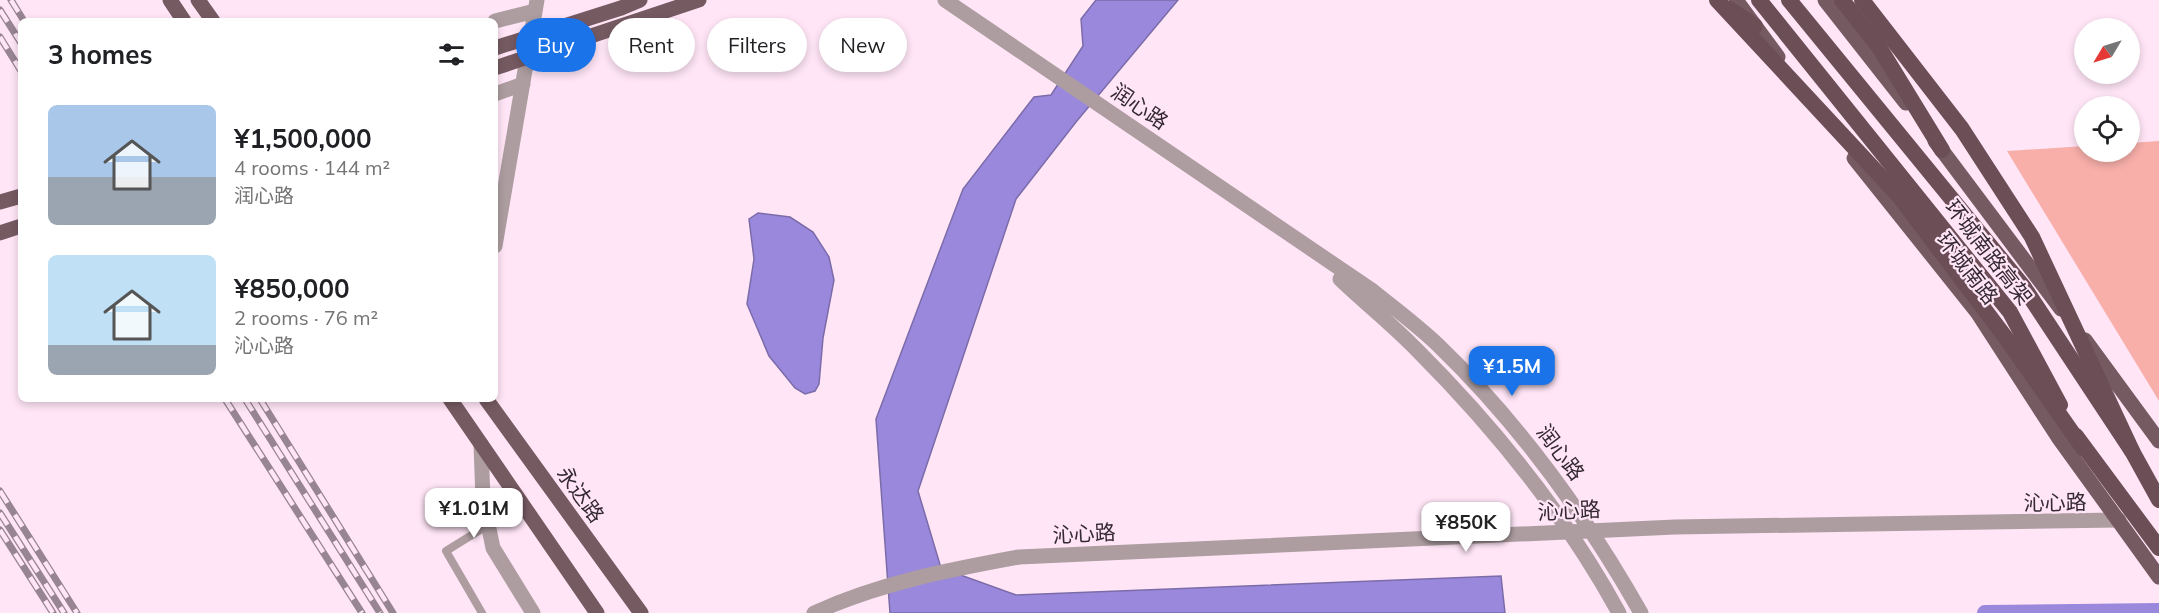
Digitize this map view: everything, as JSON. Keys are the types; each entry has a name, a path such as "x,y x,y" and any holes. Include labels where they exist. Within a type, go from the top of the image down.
{"highway":[{"path":"1716,0 1755,26"},
{"path":"1716,0 1899,196 2006,338 2083,448"},
{"name":"环城南路高架","path":"1759,0 2010,312 2083,448 2159,548"},
{"name":"环城南路高架","path":"1789,0 2023,286 2132,451 2159,500"},
{"path":"1842,0 1879,47 1942,150"},
{"path":"1862,0 1962,129 2032,237 2132,451"}],"main road":[{"path":"170,0 182,18"},
{"path":"198,0 211,18"},
{"path":"498,47 640,0"},
{"path":"498,67 699,0"},
{"name":"环城南路","path":"1736,0 1845,146 1977,312 2058,437 2157,574"},
{"path":"1825,0 1942,150 2159,441"},
{"path":"0,202 18,196"},
{"path":"0,233 18,227"},
{"path":"452,402 597,613"},
{"name":"永达路","path":"488,402 641,613"}],"street":[{"name":"润心路","path":"945,0 1373,291 1435,342 1499,407 1556,478 1591,530 1641,613"},
{"path":"498,20 536,5"},
{"path":"498,228 536,5"},
{"path":"498,93 522,84"},
{"name":"润心路","path":"1310,249 1417,349 1479,415 1534,483 1568,531 1619,613"},
{"path":"481,444 483,500 493,548 533,613"},
{"name":"沁心路","path":"814,613 846,598 921,575 1019,557 1676,526 2119,520"}],"lane":[{"path":"482,613 446,551 488,525"}],"shaded area":[{"path":"1096,0 1178,0 1076,122 1016,199 918,491 941,568 1016,595 1501,576 1505,613 890,613 876,419 963,189 1034,97 1051,95 1083,46 1081,19"},
{"path":"2159,141 2159,401 2007,151 2074,147 2074,162 2140,162 2140,142"},
{"path":"758,213 790,217 813,232 829,257 834,280 823,338 819,384 815,391 805,394 795,388 769,356 747,304 754,259 749,219"}],"waterway":[{"path":"1985,613 2159,611"}],"railway":[{"path":"11,0 22,18"},
{"path":"0,10 18,38"},
{"path":"0,37 18,66"},
{"path":"227,402 362,613"},
{"path":"247,402 380,613"},
{"path":"262,402 393,613"},
{"path":"0,491 77,613"},
{"path":"0,513 64,613"},
{"path":"0,530 53,613"}]}
